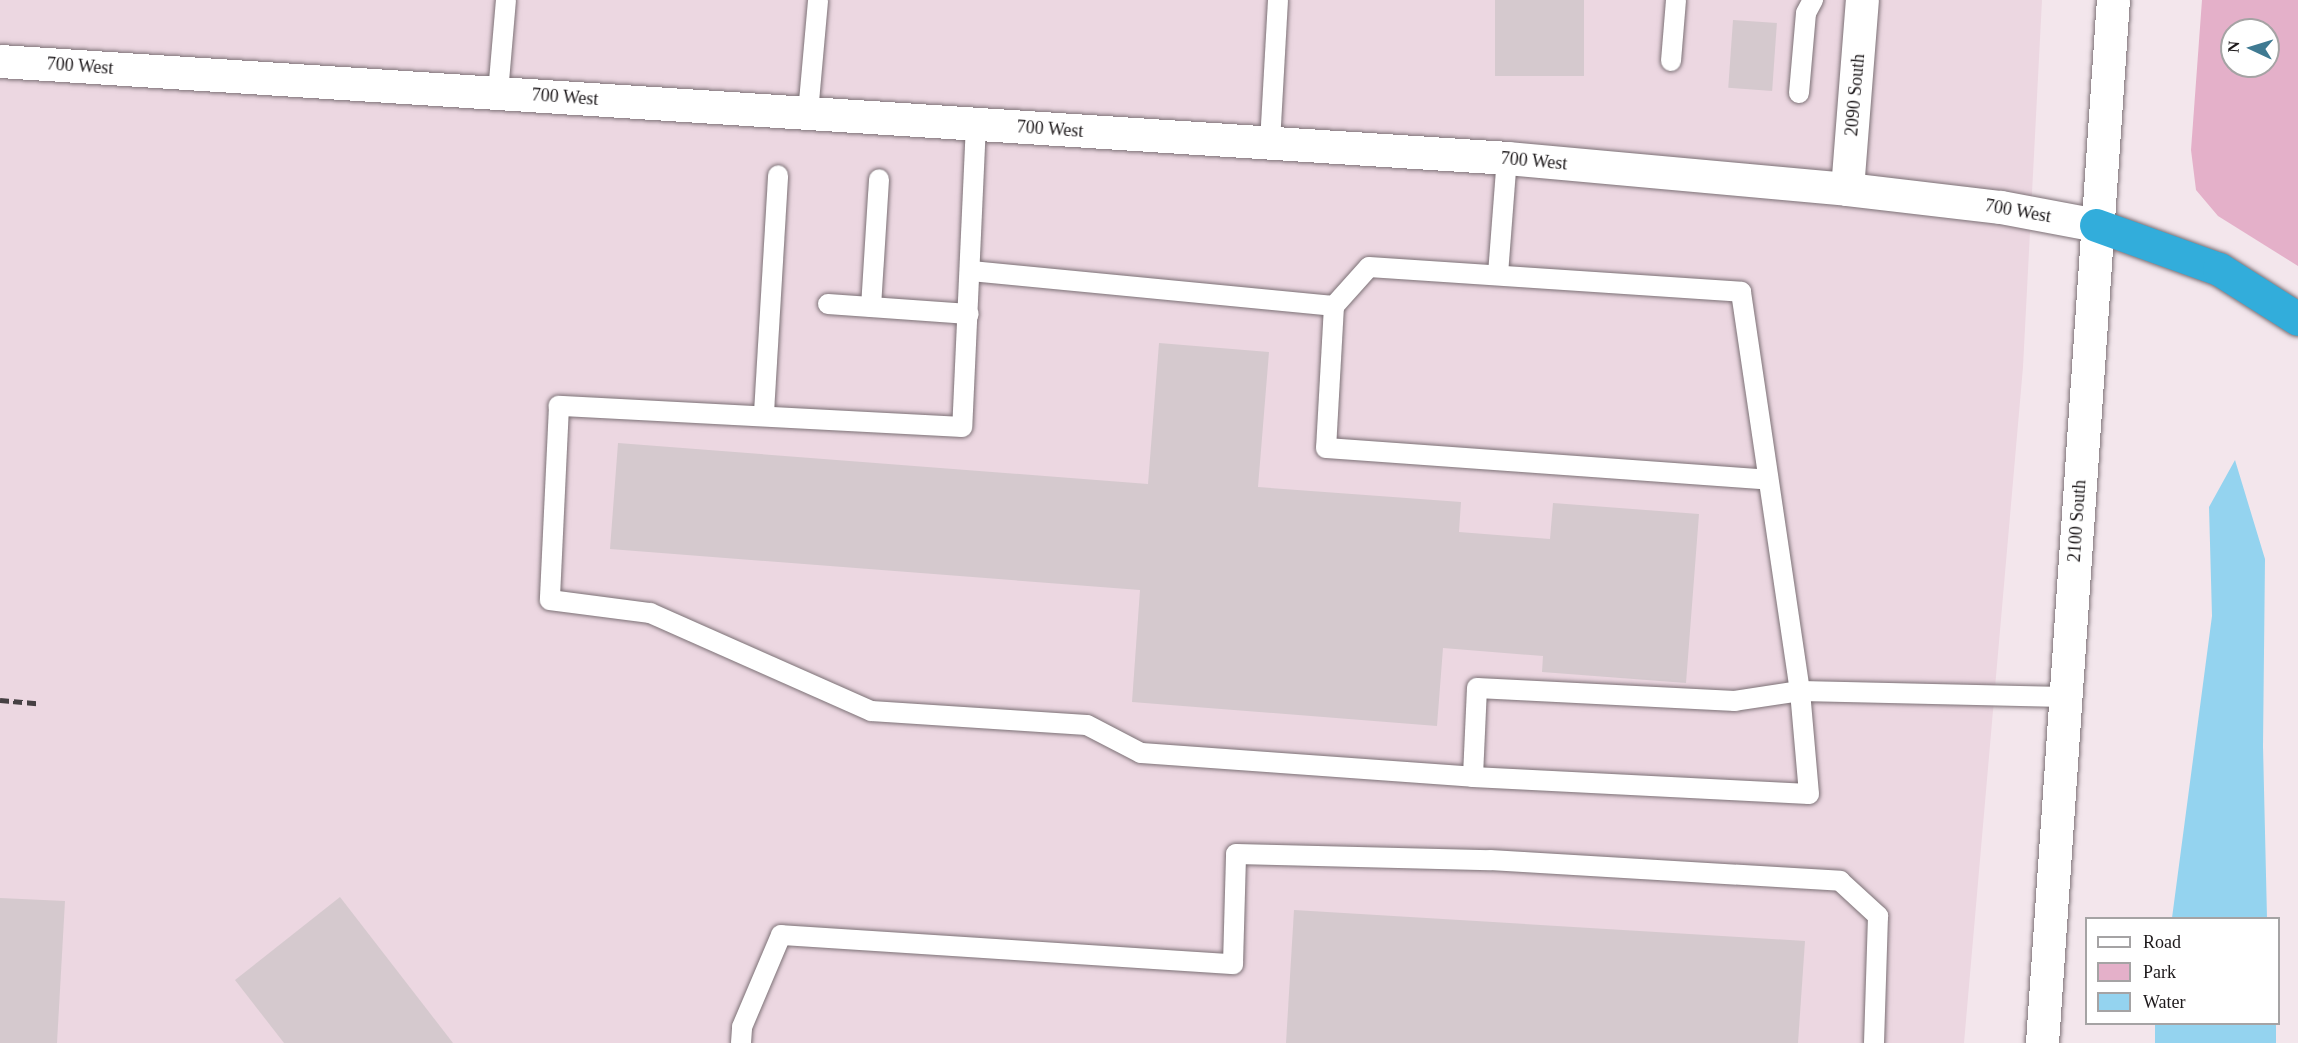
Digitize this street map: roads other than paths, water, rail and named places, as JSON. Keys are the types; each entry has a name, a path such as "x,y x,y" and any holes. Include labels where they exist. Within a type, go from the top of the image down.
{"highway":[{"path":"2096,225 2219,269 2298,320"}],"street":[{"name":"2090 South","path":"1847,189 1862,0"},
{"name":"2100 South","path":"2042,1043 2113,0"},
{"name":"700 West","path":"0,61 1508,158 1847,189 2001,207 2096,225"}],"lane":[{"path":"498,93 506,0"},
{"path":"808,113 818,0"},
{"path":"1270,143 1278,0"},
{"path":"1671,61 1676,0"},
{"path":"1799,93 1806,13 1813,0"},
{"path":"976,124 962,427 764,414 559,406 550,600 650,613 871,711 1087,725 1141,753 1473,777 1809,794 1800,691 1741,292 1369,267 1334,306 1326,448 1768,480"},
{"path":"1498,274 1508,158"},
{"path":"764,414 778,175"},
{"path":"871,307 879,179"},
{"path":"971,270 1334,306"},
{"path":"828,304 969,314"},
{"path":"1473,777 1477,688 1736,701 1800,691 2065,697"},
{"path":"741,1043 742,1027 781,935 1233,964 1236,854 1490,860 1840,881 1878,916 1874,1043"}],"water":[{"path":"2235,460 2265,559 2263,746 2267,917 2172,917 2212,616 2209,507"},
{"path":"2155,1025 2276,1025 2276,1043 2155,1043"}],"railway":[{"path":"0,700 37,703"}]}
